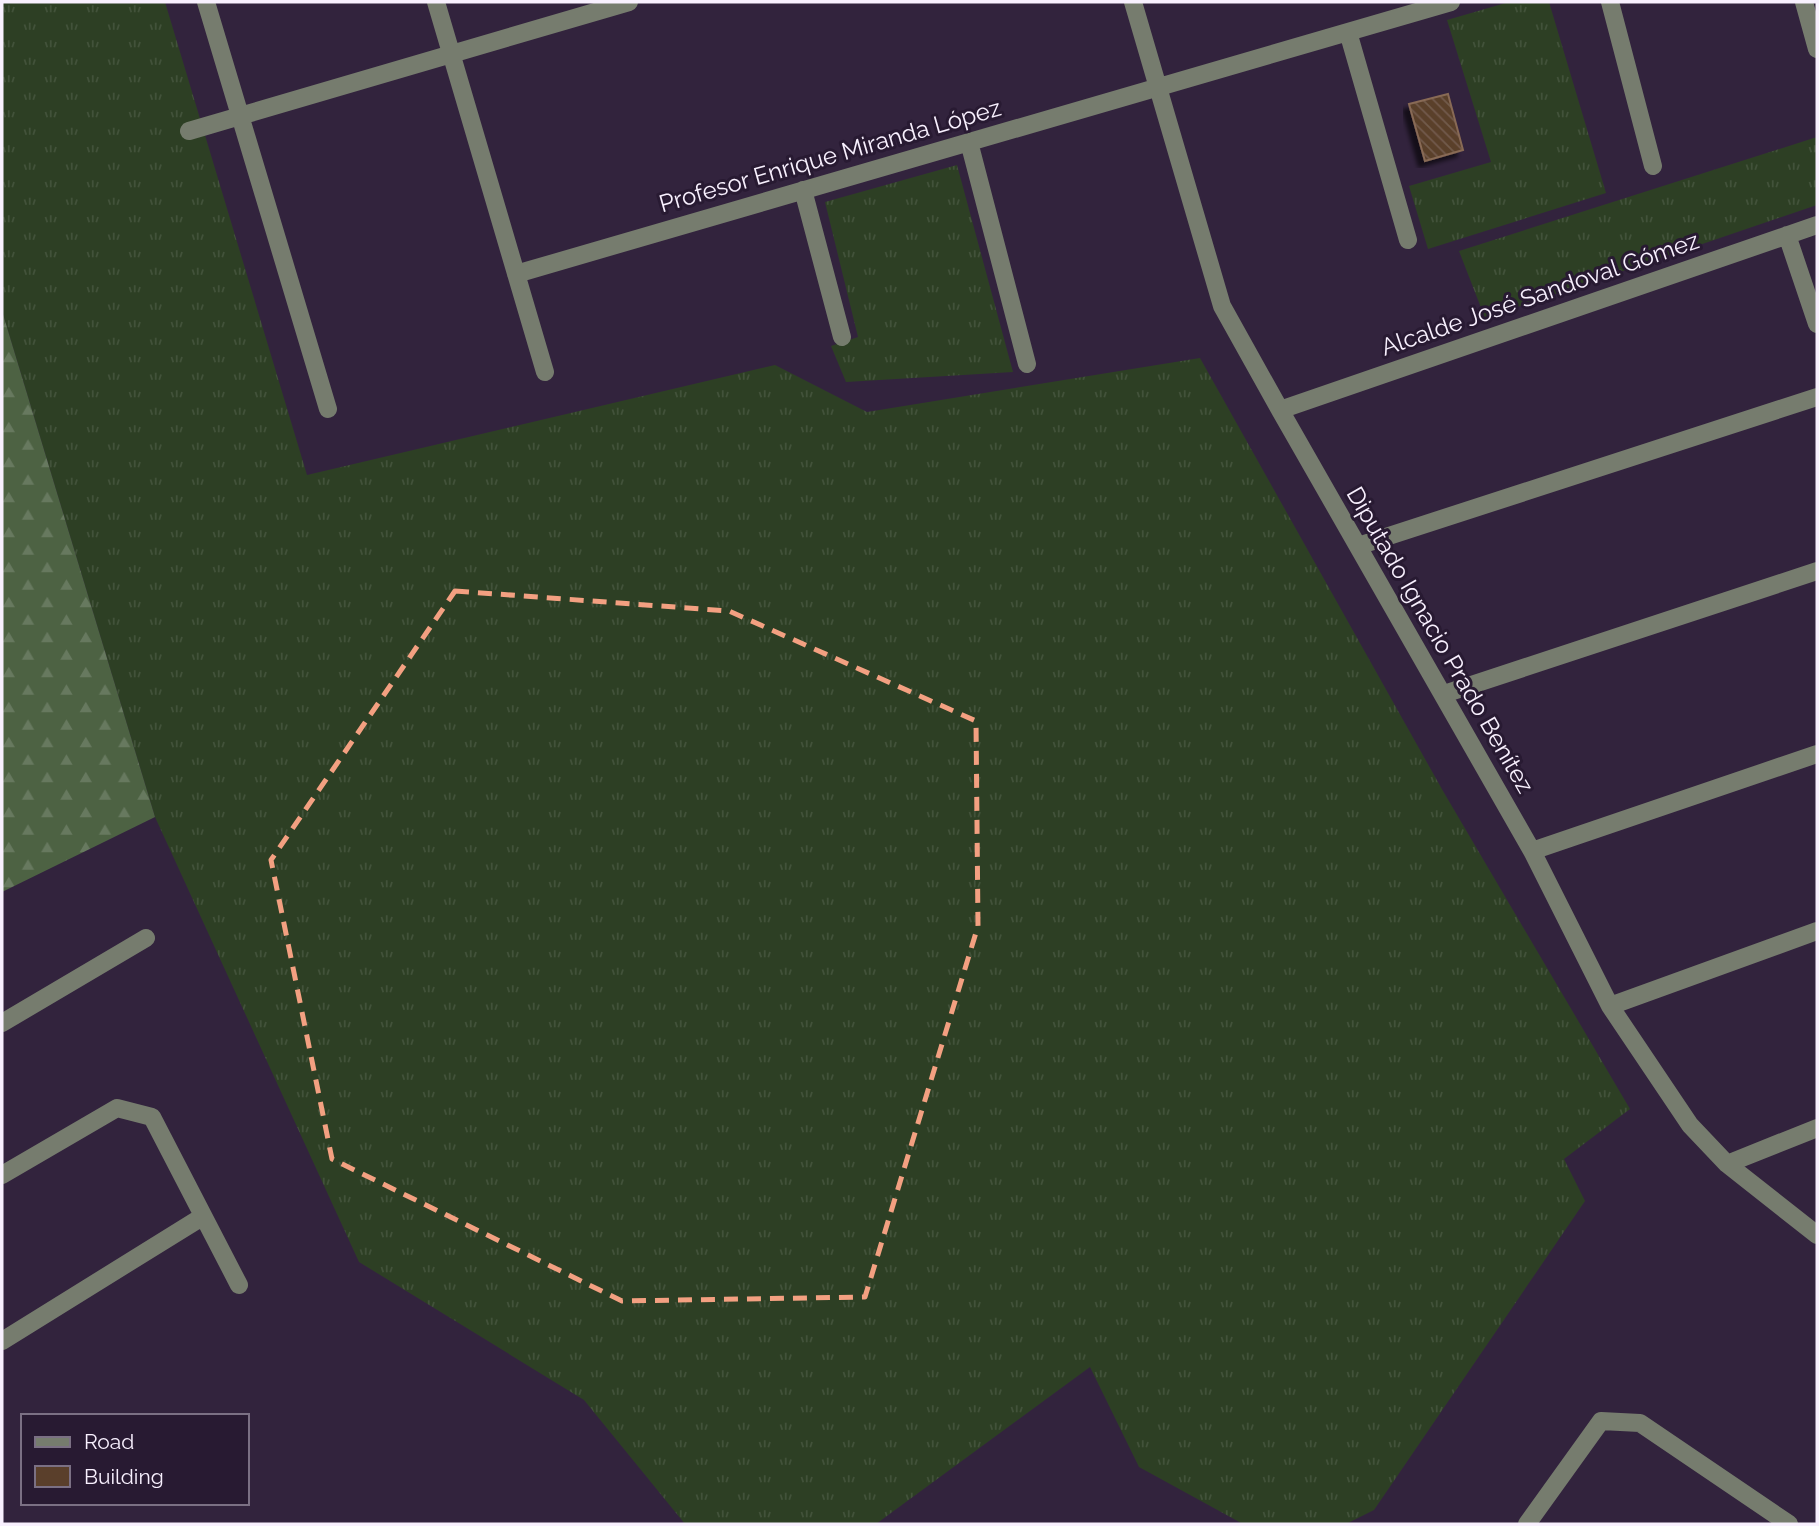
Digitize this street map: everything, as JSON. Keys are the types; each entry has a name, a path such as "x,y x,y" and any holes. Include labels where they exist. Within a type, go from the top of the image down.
{"street":[{"path":"206,2 328,409"},
{"path":"436,2 545,372"},
{"path":"189,131 629,2"},
{"name":"Diputado Ignacio Prado Benítez","path":"1133,2 1222,306 1532,851 1610,1006 1690,1125 1727,1164 1817,1235"},
{"name":"Profesor Enrique Miranda López","path":"516,274 1451,2"},
{"path":"1610,2 1653,166"},
{"path":"1804,2 1817,49"},
{"path":"1348,32 1408,240"},
{"path":"969,142 1027,364"},
{"path":"803,190 842,337"},
{"name":"Alcalde José Sandoval Gómez","path":"1280,410 1817,225"},
{"path":"1787,235 1817,324"},
{"path":"1358,546 1817,397"},
{"path":"1444,694 1817,571"},
{"path":"1532,851 1817,754"},
{"path":"1610,1006 1817,931"},
{"path":"2,1023 146,938"},
{"path":"2,1175 117,1108 152,1117 239,1285"},
{"path":"1727,1164 1817,1128"},
{"path":"2,1341 202,1217"},
{"path":"1527,1524 1601,1422 1640,1423 1789,1524"}],"highlighted area":[{"path":"455,591 729,611 976,721 978,926 865,1297 622,1301 332,1159 271,860"}],"green space":[{"path":"2,2 165,2 307,475 775,365 867,412 1200,358 1443,791 1630,1109 1564,1159 1585,1201 1374,1510 1346,1524 1243,1524 1139,1467 1090,1367 876,1524 685,1524 584,1400 359,1262 155,817 2,311"},
{"path":"1509,2 1549,2 1606,193 1428,249 1409,186 1491,162 1447,20"},
{"path":"1817,137 1817,205 1485,318 1459,251"},
{"path":"957,165 1013,372 846,382 831,346 858,337 825,202"},
{"path":"2,311 155,817 2,892"}],"building":[{"path":"1448,94 1463,150 1425,161 1409,104"}]}
